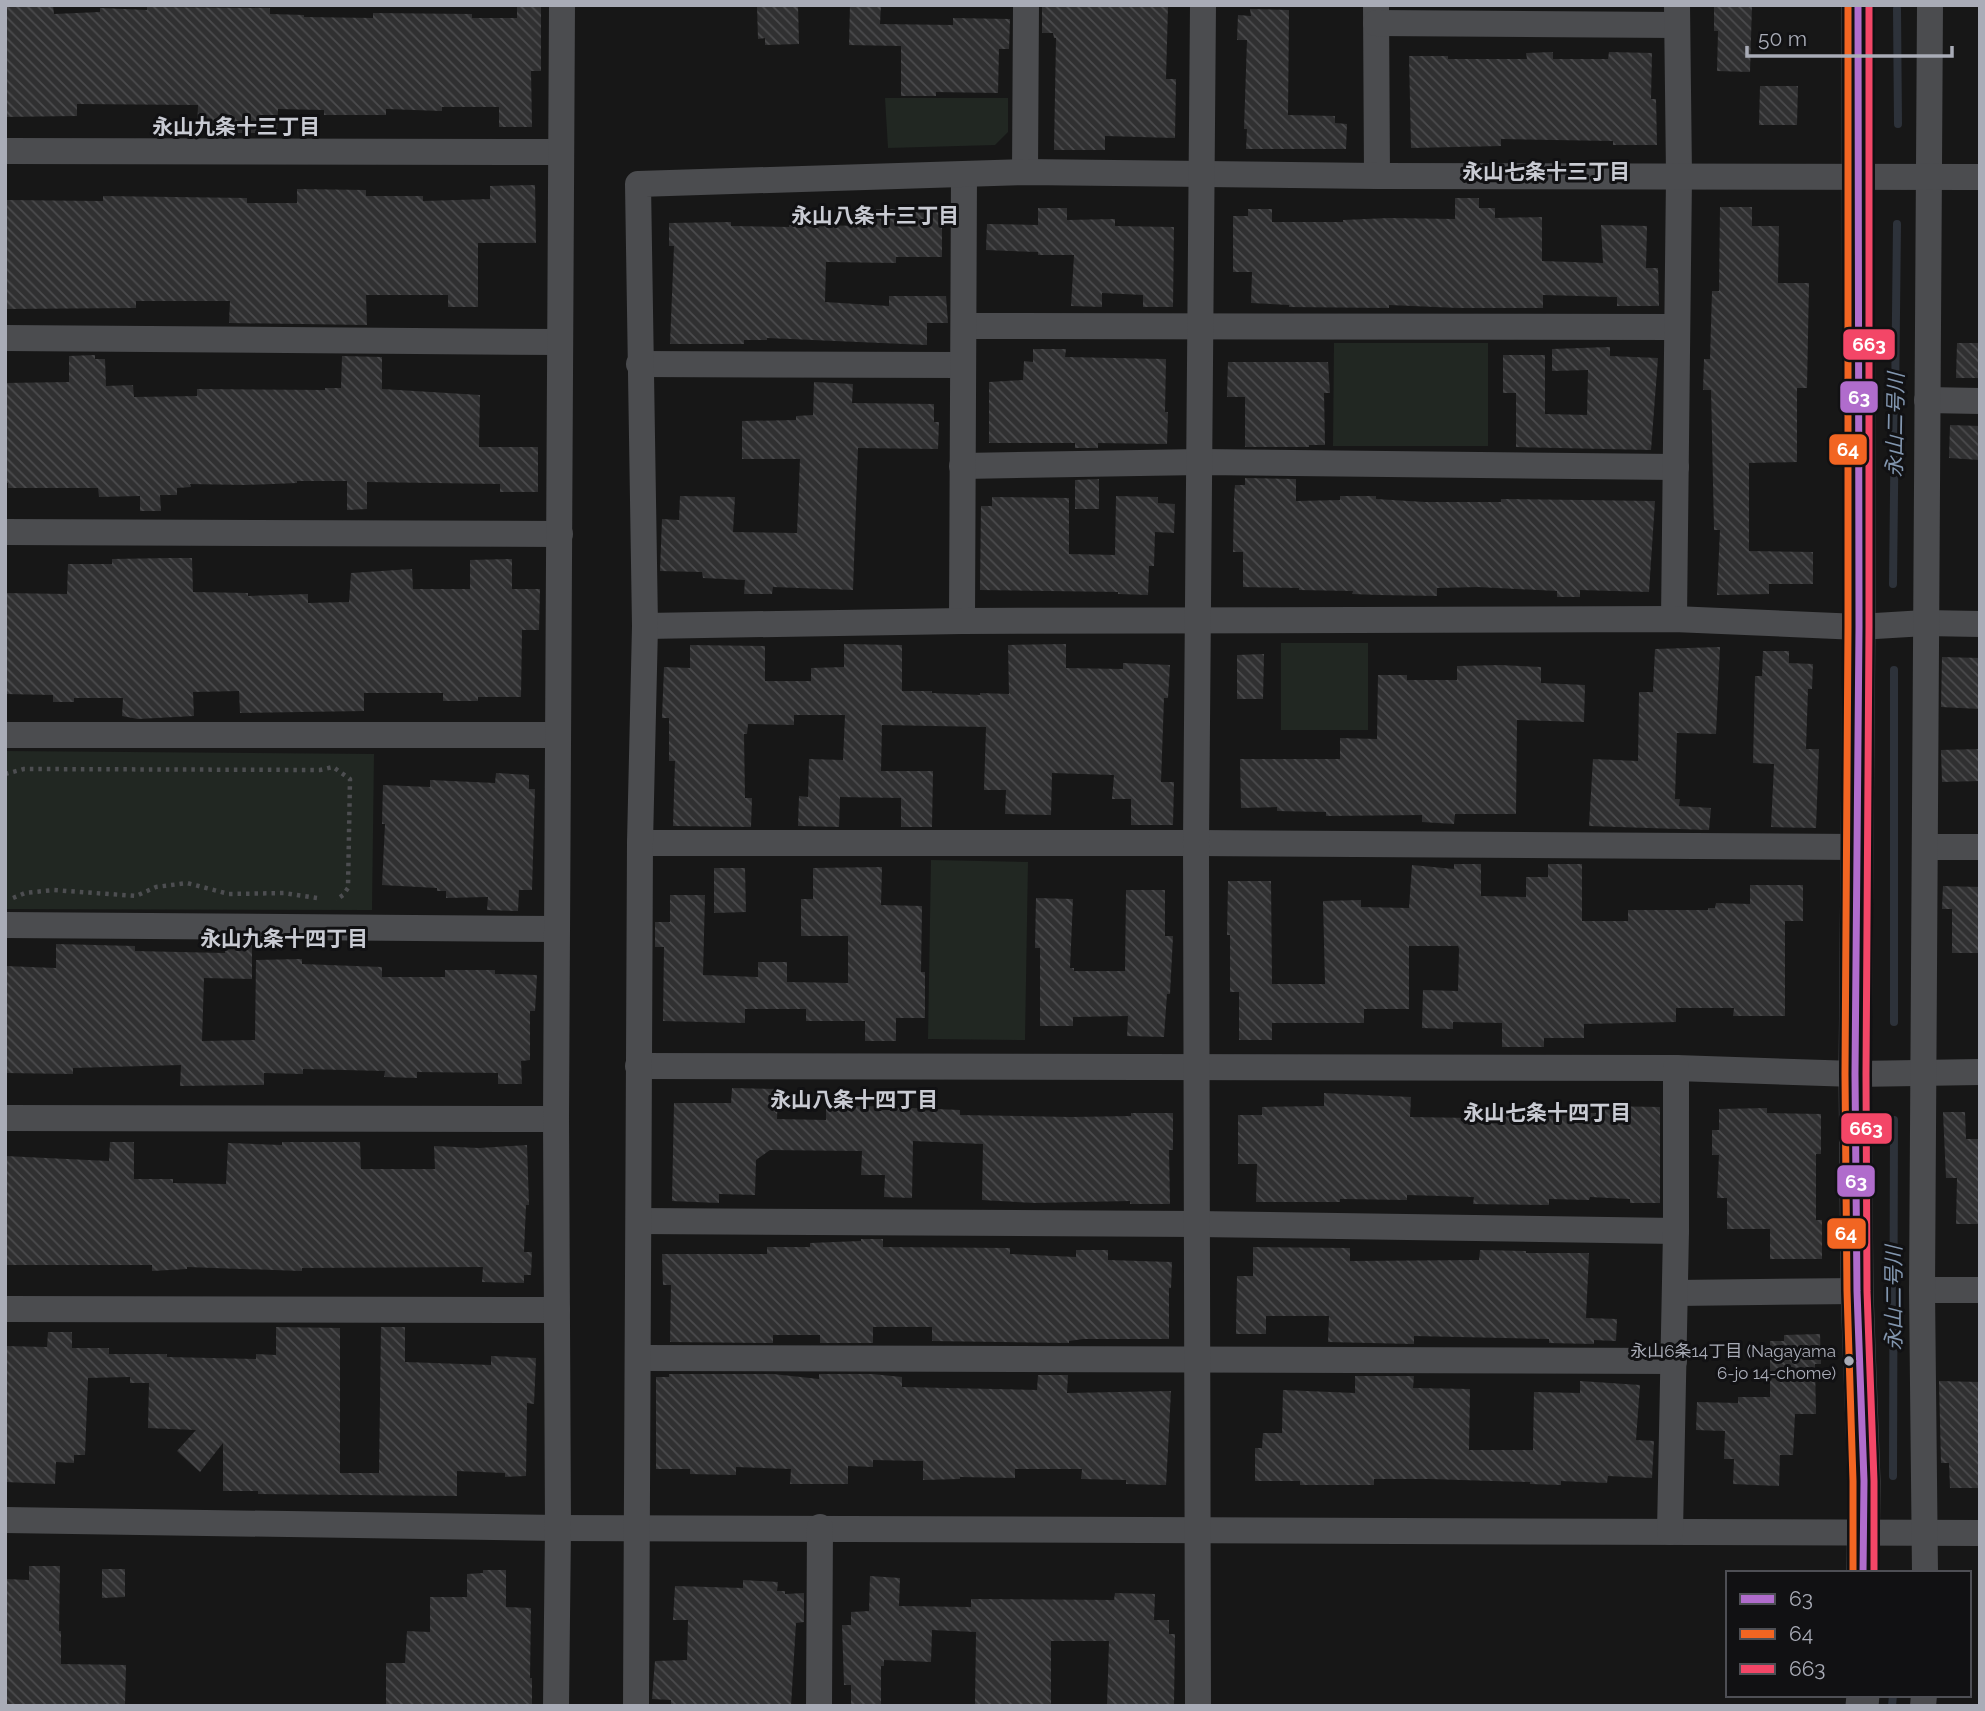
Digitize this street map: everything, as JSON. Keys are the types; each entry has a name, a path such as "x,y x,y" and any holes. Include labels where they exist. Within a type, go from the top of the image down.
{"street":[{"path":"556,1706 558,1528 555,1119 562,5"},
{"path":"1025,172 1026,5"},
{"path":"1198,1706 1196,843 1200,620 1203,5"},
{"path":"1858,5 1859,627 1855,1074 1863,1571"},
{"path":"1925,1571 1923,1073 1930,5"},
{"path":"1377,176 1376,14 1676,15 1679,176 1674,619"},
{"path":"5,151 561,152"},
{"path":"636,1706 638,1066 645,626 638,184 1025,172 1377,176 1980,177"},
{"path":"962,621 964,175"},
{"path":"965,326 1677,327"},
{"path":"5,338 559,342"},
{"path":"639,364 962,365"},
{"path":"1927,400 1980,401"},
{"path":"962,466 1200,462 1676,467"},
{"path":"5,532 560,534"},
{"path":"645,626 962,621 1674,619 1859,627 1980,624"},
{"path":"5,735 558,735"},
{"path":"640,843 1196,843 1857,848"},
{"path":"1926,846 1980,847"},
{"path":"5,925 557,929"},
{"path":"638,1066 1676,1068 1855,1074 1980,1072"},
{"path":"1670,1532 1676,1293 1676,1068"},
{"path":"5,1118 555,1119"},
{"path":"639,1221 1196,1224 1676,1231"},
{"path":"1923,1290 1980,1290"},
{"path":"1676,1293 1857,1291"},
{"path":"5,1309 557,1310"},
{"path":"639,1358 1674,1361"},
{"path":"5,1520 558,1528 1980,1532"},
{"path":"819,1706 820,1527"}],"path":[{"path":"5,774 24,769 320,770 333,767 350,779 348,888 333,901"},
{"path":"6,901 25,893 54,890 136,896 156,887 187,883 229,894 284,893 321,899"}],"shaded area":[{"path":"885,98 1008,98 1008,132 995,145 888,148"},
{"path":"1334,343 1488,343 1488,446 1333,446"},
{"path":"1281,643 1368,643 1368,730 1281,730"},
{"path":"5,751 374,754 372,910 5,909"},
{"path":"931,860 1028,862 1025,1040 928,1039"}],"building":[{"path":"5,5 53,5 54,14 100,12 100,8 270,8 270,14 304,17 373,18 373,13 472,14 472,18 517,18 517,5 541,5 541,71 531,71 532,127 499,127 499,107 442,107 442,111 386,109 386,115 324,115 324,110 278,109 277,133 197,133 198,105 77,104 77,116 5,117"},
{"path":"798,5 799,44 765,45 765,38 758,39 757,6"},
{"path":"850,5 881,5 880,24 953,25 953,18 1010,19 1009,49 999,49 998,93 936,92 936,96 901,96 901,46 849,45"},
{"path":"1042,5 1168,6 1166,79 1176,79 1175,138 1105,136 1105,150 1054,150 1056,38 1053,33 1042,33"},
{"path":"1714,5 1752,5 1750,72 1717,71 1718,31 1714,31"},
{"path":"1250,9 1289,10 1288,115 1335,116 1335,123 1347,124 1346,149 1246,149 1247,129 1244,129 1247,40 1237,40 1238,15 1251,16"},
{"path":"1553,52 1553,59 1608,59 1609,52 1652,53 1651,99 1656,99 1657,145 1613,145 1613,141 1501,139 1501,146 1411,148 1409,56 1527,59 1526,53"},
{"path":"1760,86 1798,86 1797,125 1759,125"},
{"path":"535,185 536,243 478,243 478,307 448,307 448,295 366,295 367,325 229,323 230,301 136,301 136,308 5,309 5,200 103,201 103,196 247,198 247,203 297,203 297,189 366,190 366,196 423,196 423,201 490,199 490,186"},
{"path":"1455,198 1479,198 1479,208 1495,208 1495,218 1542,217 1542,261 1603,263 1601,225 1647,226 1646,268 1658,268 1659,306 1617,306 1617,297 1543,295 1543,308 1389,305 1389,308 1289,307 1251,303 1252,272 1233,272 1233,216 1248,216 1248,209 1272,209 1272,222 1455,219"},
{"path":"1720,207 1752,207 1752,226 1779,226 1778,283 1809,283 1807,388 1797,388 1797,462 1749,463 1749,551 1813,552 1813,584 1769,584 1769,594 1717,595 1720,530 1714,530 1711,390 1703,390 1704,359 1710,359 1712,291 1719,291"},
{"path":"1038,208 1067,208 1067,220 1115,219 1115,226 1174,227 1173,307 1143,307 1143,295 1102,293 1102,307 1071,306 1074,255 986,250 987,224 1038,225"},
{"path":"876,209 942,209 942,257 896,257 896,263 826,262 825,302 889,306 889,296 946,296 948,323 927,323 927,345 767,338 744,340 744,344 670,344 674,246 669,246 669,223 731,222 731,226 789,227 875,226"},
{"path":"1957,343 1980,343 1980,378 1956,378"},
{"path":"1610,347 1610,356 1658,358 1651,450 1516,447 1516,393 1503,393 1503,355 1545,355 1545,414 1587,415 1588,370 1552,371 1552,349"},
{"path":"1033,349 1066,349 1065,357 1166,359 1167,444 1098,443 1098,448 1075,448 1075,443 989,443 989,382 1023,380 1024,361 1033,362"},
{"path":"95,355 95,359 105,359 106,386 133,385 134,397 197,396 197,389 341,388 342,356 382,357 382,389 480,395 479,447 538,447 538,492 500,492 500,484 367,482 367,509 347,510 347,481 190,484 191,487 177,488 177,495 160,495 161,511 140,511 140,496 99,497 98,488 8,488 8,483 5,483 5,383 69,382 69,356"},
{"path":"1228,362 1328,362 1330,393 1324,393 1325,445 1245,447 1245,397 1227,397"},
{"path":"814,382 853,384 852,403 934,404 934,422 939,422 938,449 858,448 853,590 773,587 772,594 744,594 745,580 703,578 702,572 660,571 662,519 679,520 680,496 735,497 733,532 797,533 800,459 742,459 742,421 796,420 796,416 813,415"},
{"path":"1950,425 1980,426 1980,460 1949,458"},
{"path":"1245,478 1296,479 1296,501 1340,500 1340,496 1376,496 1376,499 1425,502 1501,502 1501,499 1655,501 1649,592 1580,590 1580,597 1557,597 1557,591 1478,587 1437,588 1437,596 1243,587 1243,552 1233,552 1235,485 1245,485"},
{"path":"1099,479 1099,509 1075,509 1075,480"},
{"path":"1116,496 1158,497 1158,503 1175,504 1174,533 1155,532 1154,566 1149,566 1148,595 1118,592 980,590 981,506 992,506 992,497 1069,498 1069,554 1115,555"},
{"path":"192,558 193,592 248,593 248,596 308,594 308,603 349,602 351,573 412,569 413,589 470,589 470,560 512,559 512,589 540,589 539,630 522,630 521,697 478,697 478,701 443,701 443,693 364,693 364,711 240,713 239,691 193,692 194,716 138,719 122,716 123,698 74,698 74,702 53,702 53,695 5,694 5,593 67,594 68,564 112,564 112,559"},
{"path":"844,644 902,645 902,691 932,693 1009,694 1008,645 1066,644 1066,668 1123,669 1123,663 1170,665 1168,698 1164,698 1161,782 1174,782 1173,825 1131,825 1131,799 1112,799 1114,775 1052,773 1051,815 1005,814 1006,790 984,790 986,727 882,725 881,771 933,771 932,827 901,827 901,798 840,797 839,827 798,826 799,796 808,797 809,759 843,760 845,715 794,715 794,725 748,724 747,734 744,734 745,798 752,798 751,827 673,826 675,761 669,761 669,718 662,718 664,667 690,668 690,645 765,646 765,681 811,681 811,668 844,667"},
{"path":"1720,647 1716,734 1677,733 1675,799 1680,799 1679,806 1711,808 1709,830 1589,826 1593,759 1638,761 1639,692 1653,692 1655,649"},
{"path":"1763,651 1789,651 1789,663 1813,664 1812,689 1808,689 1806,749 1819,749 1816,828 1771,827 1774,764 1753,763 1755,676 1762,676"},
{"path":"1264,654 1263,699 1237,699 1237,655"},
{"path":"1942,657 1980,658 1980,709 1941,707"},
{"path":"1457,666 1541,667 1541,683 1585,685 1584,722 1517,720 1516,814 1455,814 1454,824 1422,822 1422,815 1326,816 1326,812 1277,811 1277,807 1241,808 1240,759 1340,759 1340,738 1377,739 1378,675 1407,675 1407,680 1457,680"},
{"path":"1980,749 1980,781 1942,782 1941,750"},
{"path":"496,773 529,775 529,789 535,789 532,890 519,890 518,911 487,910 488,897 446,898 446,891 437,891 437,888 382,885 385,824 382,824 383,785 430,787 430,780 495,783"},
{"path":"1454,864 1481,864 1481,896 1526,897 1526,877 1548,877 1548,864 1582,864 1582,921 1628,921 1628,910 1708,910 1715,908 1716,903 1750,904 1750,885 1803,885 1803,921 1785,921 1785,1016 1733,1016 1734,1008 1676,1008 1676,1022 1584,1024 1584,1038 1544,1038 1544,1047 1502,1047 1502,1023 1453,1022 1453,1029 1422,1028 1423,990 1458,991 1459,949 1458,946 1409,946 1409,1009 1364,1009 1364,1023 1272,1023 1272,1040 1239,1040 1239,992 1230,992 1228,881 1271,881 1272,984 1325,984 1323,901 1361,900 1361,907 1409,908 1412,865 1454,869"},
{"path":"882,867 881,905 922,906 921,972 925,972 925,1018 896,1018 896,1041 865,1041 865,1021 806,1021 806,1009 745,1009 745,1023 663,1021 664,947 655,947 655,922 670,922 670,895 705,895 703,975 758,977 758,962 787,962 787,982 848,983 848,936 801,936 801,899 813,899 813,868"},
{"path":"714,868 745,868 746,912 714,913"},
{"path":"1943,886 1980,887 1980,953 1952,953 1952,909 1942,909"},
{"path":"1126,890 1165,890 1165,936 1173,936 1170,994 1167,994 1164,1037 1127,1036 1128,1016 1073,1017 1073,1026 1040,1026 1040,948 1035,948 1036,898 1073,899 1070,968 1074,968 1074,971 1125,971"},
{"path":"56,944 135,946 135,951 225,953 225,945 252,945 252,979 204,978 202,1041 255,1040 256,960 302,959 302,964 382,967 382,977 445,977 445,970 495,970 495,974 537,975 535,1011 530,1011 530,1060 521,1061 522,1084 498,1084 498,1073 417,1072 417,1078 384,1077 385,1071 303,1069 303,1074 264,1073 264,1085 180,1086 181,1065 73,1068 73,1074 5,1073 5,966 56,968"},
{"path":"732,1088 778,1089 777,1119 826,1120 826,1107 864,1106 960,1110 960,1115 1071,1117 1173,1113 1173,1150 1169,1150 1170,1204 1130,1204 1130,1201 1035,1203 982,1200 983,1144 913,1141 912,1198 884,1197 885,1175 861,1175 862,1151 770,1150 756,1160 755,1195 719,1194 719,1203 672,1201 674,1103 731,1103"},
{"path":"1324,1093 1411,1097 1410,1117 1474,1118 1474,1112 1600,1113 1600,1106 1660,1107 1660,1203 1630,1203 1630,1199 1590,1197 1589,1200 1549,1199 1549,1205 1473,1204 1474,1197 1407,1195 1407,1200 1256,1202 1257,1164 1238,1164 1238,1115 1262,1115 1262,1107 1324,1106"},
{"path":"1767,1108 1767,1113 1821,1114 1821,1154 1816,1154 1816,1220 1822,1220 1822,1259 1770,1259 1770,1229 1727,1229 1727,1198 1717,1198 1719,1155 1712,1155 1712,1130 1719,1130 1719,1109"},
{"path":"1943,1112 1965,1112 1966,1139 1980,1139 1980,1224 1956,1224 1957,1178 1946,1178"},
{"path":"110,1142 134,1142 134,1179 173,1179 173,1183 226,1184 228,1143 282,1145 282,1142 360,1142 361,1169 435,1169 434,1146 479,1148 527,1145 529,1205 526,1205 524,1252 532,1252 531,1275 524,1275 524,1283 482,1282 483,1267 302,1268 302,1271 187,1267 152,1271 152,1265 5,1265 5,1156 109,1161"},
{"path":"883,1239 883,1247 1010,1248 1010,1254 1076,1257 1076,1250 1108,1250 1108,1260 1172,1262 1169,1339 1083,1339 1069,1343 932,1341 932,1327 873,1327 873,1343 820,1343 820,1335 773,1335 773,1343 670,1342 671,1285 663,1285 662,1254 767,1254 767,1247 810,1247 810,1243"},
{"path":"1253,1247 1350,1248 1350,1261 1479,1260 1480,1250 1589,1253 1586,1318 1617,1319 1616,1341 1594,1340 1594,1344 1549,1343 1549,1339 1414,1336 1414,1344 1328,1342 1329,1316 1266,1316 1266,1334 1236,1334 1237,1276 1253,1276"},
{"path":"276,1327 340,1328 340,1473 379,1473 381,1327 405,1327 405,1362 491,1365 491,1356 536,1358 534,1404 527,1403 526,1476 505,1477 505,1473 457,1471 457,1496 258,1494 258,1491 223,1491 223,1443 200,1472 177,1451 196,1430 148,1428 149,1383 130,1383 130,1377 88,1378 85,1455 74,1455 74,1463 56,1462 55,1484 5,1482 5,1346 47,1347 48,1332 72,1332 72,1348 109,1348 109,1354 256,1359 256,1354 276,1355"},
{"path":"1820,1334 1821,1364 1815,1364 1816,1414 1795,1414 1793,1455 1780,1455 1779,1486 1733,1484 1734,1459 1724,1459 1725,1431 1696,1430 1697,1402 1738,1403 1738,1397 1770,1397 1770,1341 1784,1341 1784,1335"},
{"path":"669,1374 773,1374 819,1379 819,1374 872,1374 902,1377 902,1387 1037,1390 1038,1375 1068,1375 1067,1393 1171,1391 1166,1485 1126,1484 1126,1480 1081,1479 1082,1469 1015,1469 1015,1478 960,1477 923,1480 923,1461 873,1460 873,1467 848,1466 848,1484 790,1484 791,1469 736,1467 736,1475 690,1474 690,1469 656,1469 656,1377 669,1377"},
{"path":"1355,1376 1414,1376 1413,1388 1470,1389 1469,1450 1533,1450 1534,1392 1580,1393 1580,1381 1640,1385 1636,1440 1654,1441 1652,1478 1608,1476 1607,1483 1561,1481 1561,1485 1429,1479 1374,1479 1374,1485 1300,1485 1300,1481 1255,1481 1255,1448 1262,1448 1263,1433 1282,1433 1283,1390 1355,1393"},
{"path":"1939,1381 1980,1382 1980,1488 1950,1488 1949,1463 1941,1463"},
{"path":"29,1566 60,1566 61,1664 126,1665 125,1704 5,1706 5,1579 29,1580"},
{"path":"102,1569 125,1569 125,1597 102,1598"},
{"path":"483,1570 506,1570 506,1607 531,1608 532,1706 386,1706 386,1663 405,1663 407,1631 430,1632 430,1597 467,1597 467,1574 483,1573"},
{"path":"870,1576 900,1578 899,1606 971,1607 971,1599 1114,1600 1115,1593 1155,1594 1154,1620 1169,1620 1169,1634 1175,1634 1174,1706 1107,1706 1109,1641 1051,1641 1051,1706 975,1706 976,1632 932,1630 931,1662 884,1660 884,1666 881,1666 881,1706 851,1706 851,1685 844,1685 842,1625 851,1625 851,1612 869,1611"},
{"path":"743,1580 778,1582 777,1591 785,1591 785,1594 804,1593 804,1622 796,1623 791,1706 671,1706 671,1700 652,1699 655,1661 687,1660 688,1620 673,1620 675,1586 743,1588"}],"waterway":[{"name":"永山二号川","path":"1897,9 1898,124"},
{"name":"永山二号川","path":"1893,584 1897,224"},
{"name":"永山二号川","path":"1894,670 1894,1022"},
{"name":"永山二号川","path":"1893,1476 1894,1120"},
{"name":"永山二号川","path":"1892,1706 1893,1697"}],"transit line":[{"name":"64","path":"1848,5 1845,1074 1853,1571"},
{"name":"63","path":"1858,5 1859,627 1855,1074 1857,1291 1864,1481 1863,1571"},
{"name":"663","path":"1869,5 1866,1074 1867,1291 1874,1481 1874,1571"}],"place":[{"name":"永山6条14丁目 (Nagayama 6-jo 14-chome)","path":"1849,1361"}],"district":[{"name":"永山九条十三丁目","path":"236,126"},
{"name":"永山七条十三丁目","path":"1546,171"},
{"name":"永山八条十三丁目","path":"875,215"},
{"name":"永山九条十四丁目","path":"284,938"},
{"name":"永山八条十四丁目","path":"854,1099"},
{"name":"永山七条十四丁目","path":"1547,1112"}]}
